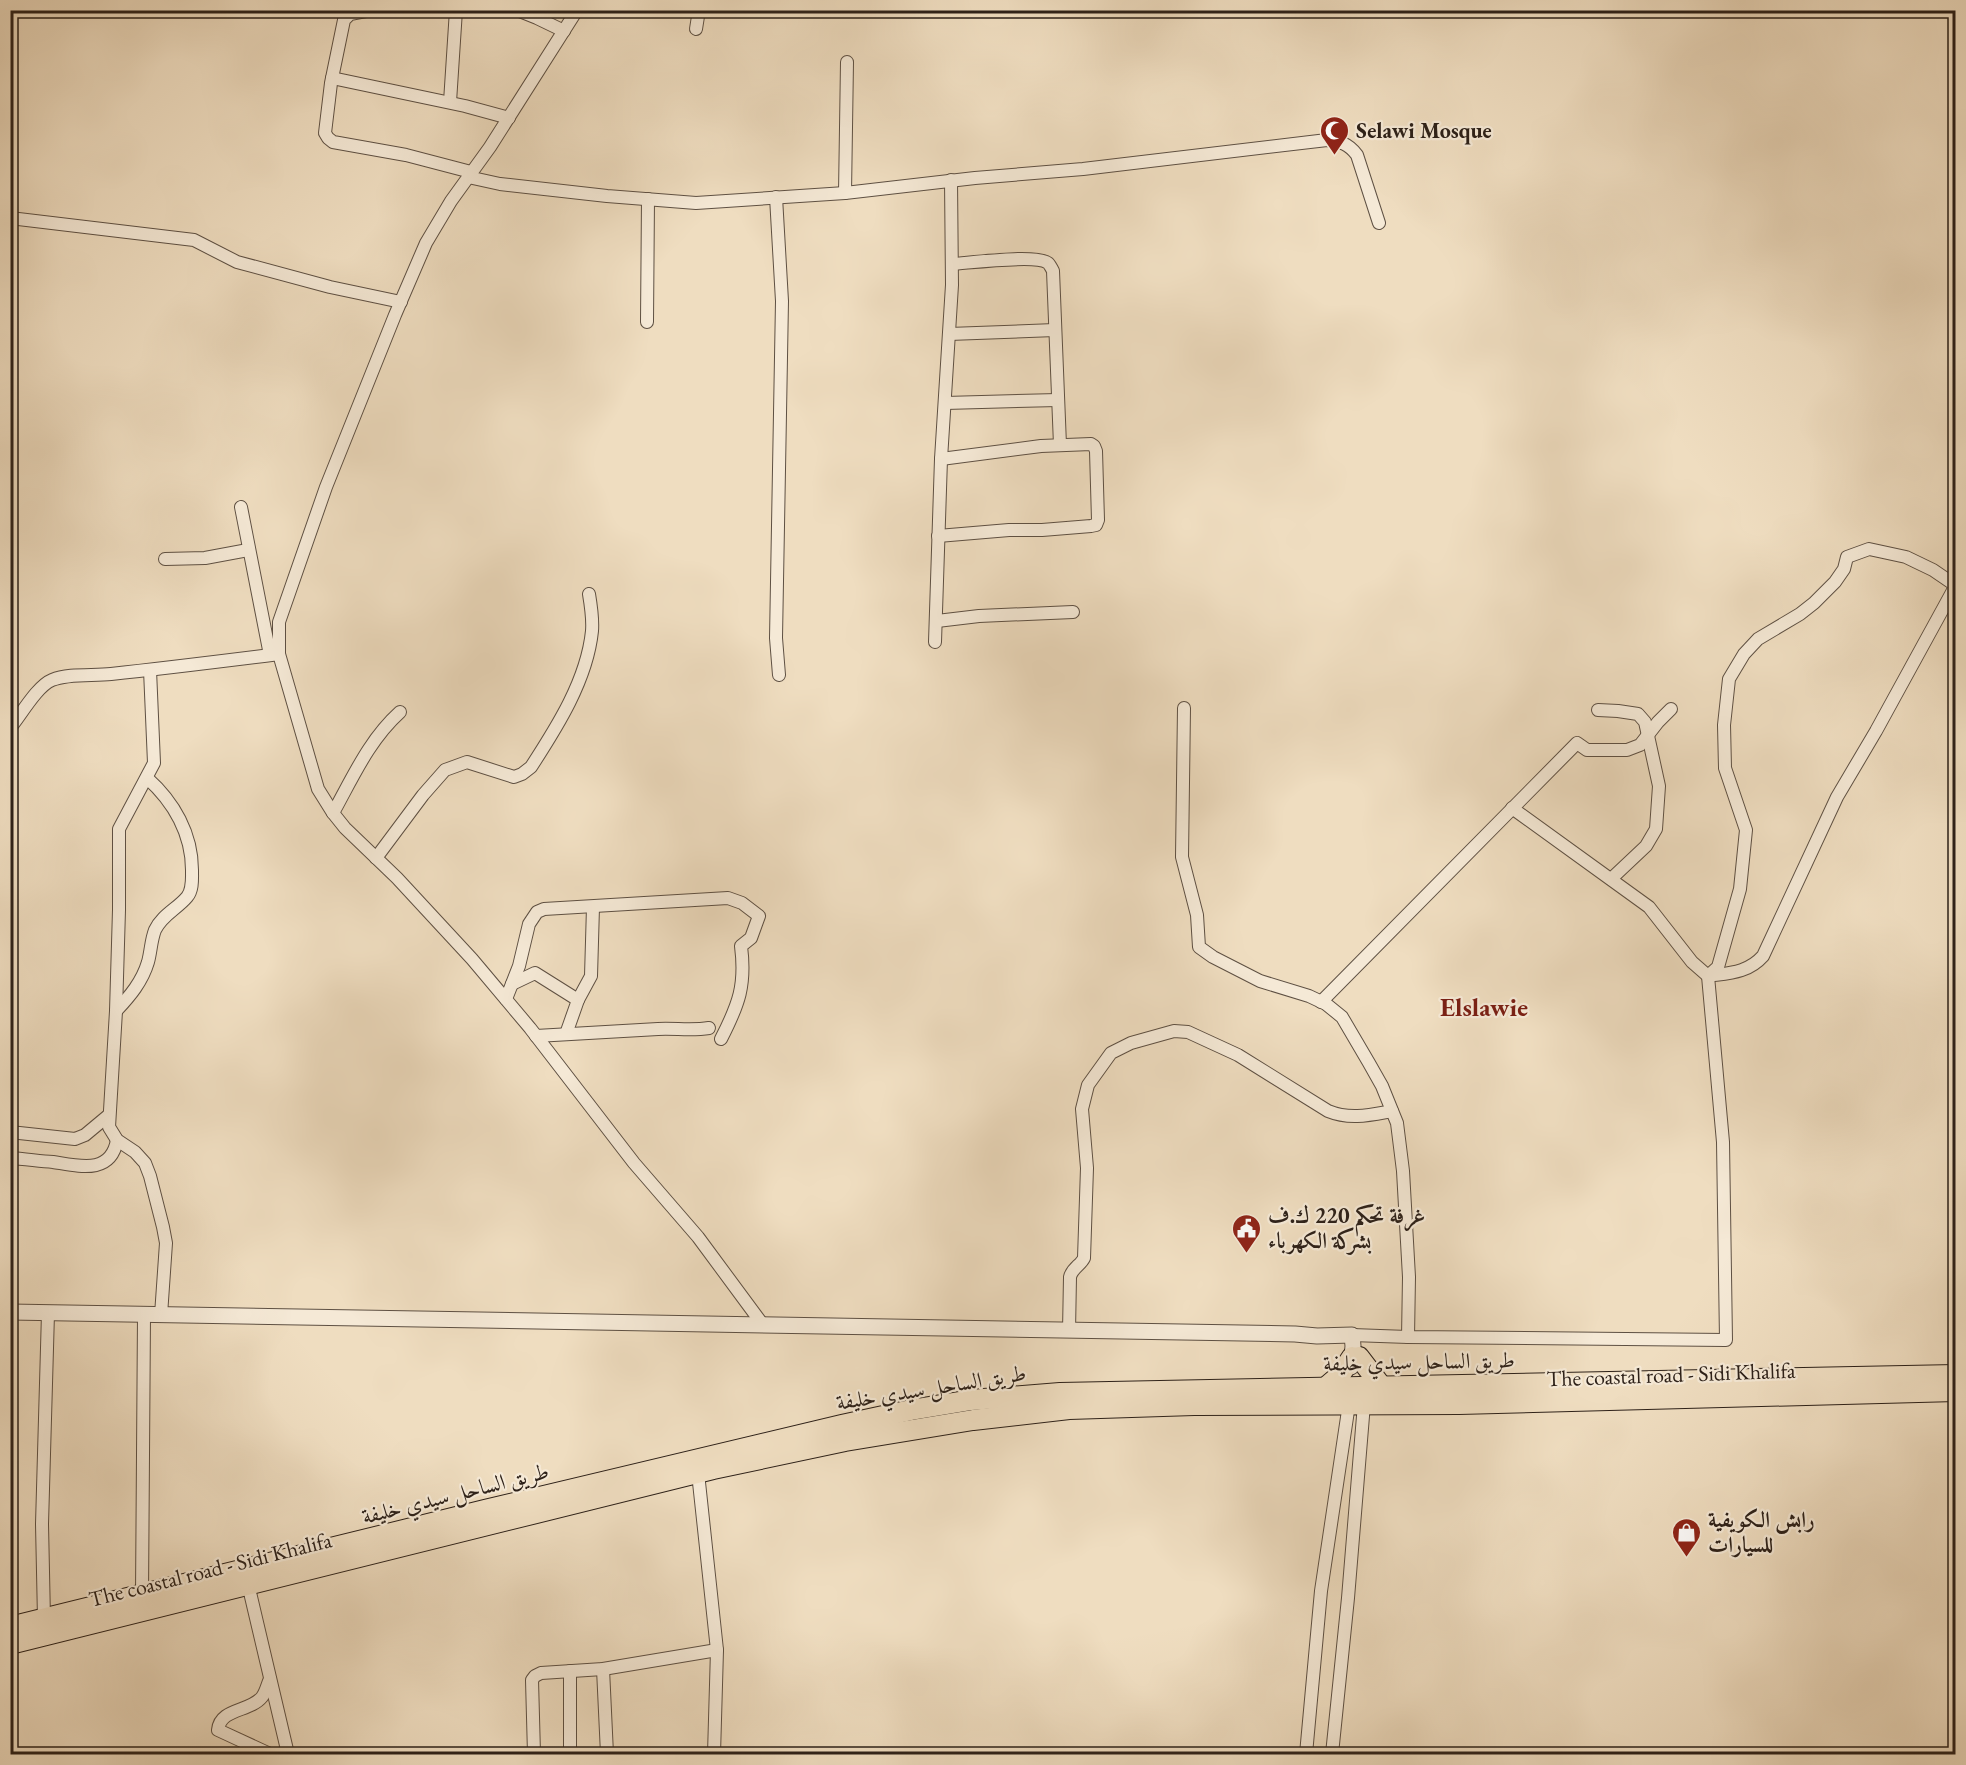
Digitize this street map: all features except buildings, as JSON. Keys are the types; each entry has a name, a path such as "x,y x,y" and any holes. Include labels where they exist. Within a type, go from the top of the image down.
{"highway":[{"path":"1326,1387 1340,1375 1354,1349"},
{"path":"1354,1349 1362,1394"},
{"name":"طريق الساحل سيدي خليفة","path":"10,1627 743,1448 911,1410 971,1400 1060,1393 1326,1387 1362,1394 1956,1375"},
{"name":"The coastal road - Sidi Khalifa","path":"10,1644 698,1473 846,1441 942,1425 1069,1409 1194,1405 1362,1394 1956,1391"}],"street":[{"path":"371,10 350,14 344,20 324,133 333,142 406,155 500,184 696,203 845,193 951,180 1083,169 1327,140 1343,142 1357,154 1379,223"},
{"path":"450,102 456,10"},
{"path":"517,10 564,32"},
{"path":"275,655 279,622 326,487 426,243 451,201 509,118 577,10"},
{"path":"696,29 699,10"},
{"path":"845,193 847,62"},
{"path":"332,78 450,102 509,118"},
{"path":"936,642 941,459 952,264 951,180"},
{"path":"776,197 782,301 776,638 779,675"},
{"path":"647,322 648,199"},
{"path":"10,218 194,240 237,262 330,287 401,302"},
{"path":"952,264 1039,260 1048,263 1053,271 1060,445"},
{"path":"949,334 1055,330"},
{"path":"945,403 1058,400"},
{"path":"938,536 1096,525 1098,520 1096,451 1091,444 1060,445 941,459"},
{"path":"241,507 248,550 275,655 318,789 333,813 472,959 506,999 634,1163 698,1237 764,1325"},
{"path":"1869,549 1906,557 1933,570 1955,585 1952,599 1837,797 1763,957 1742,971 1708,976 1718,967 1740,889 1746,830 1725,768 1725,725 1729,680 1744,654 1758,639 1814,603 1835,582 1844,569 1847,557 1869,549"},
{"path":"165,559 205,558 248,550"},
{"path":"376,858 423,795 445,770 467,762 514,777 531,767 569,701 582,670 592,630 589,594"},
{"path":"937,621 1023,613 1073,612"},
{"path":"10,728 40,689 50,681 61,677 150,670 275,655"},
{"path":"150,670 154,763 119,829 116,1011 109,1126 117,1140 135,1152 145,1163 150,1176 165,1243 161,1315"},
{"path":"1184,708 1182,857 1197,915 1199,947 1213,957 1260,981 1290,989 1321,1002 1342,1017 1382,1086 1397,1123 1403,1171 1409,1277 1408,1337"},
{"path":"1598,710 1638,714 1645,722 1659,786 1656,829 1646,846 1611,879"},
{"path":"1321,1002 1577,743 1587,750 1627,750 1640,745 1671,710"},
{"path":"333,813 368,748 400,712"},
{"path":"116,1011 134,993 143,976 155,931 160,922 188,896 192,884 192,864 185,830 170,801 147,778"},
{"path":"10,1312 1317,1336 1354,1349 1408,1337 1726,1340 1723,1142 1708,976 1692,962 1649,907 1512,808"},
{"path":"506,999 519,966 529,924 537,912 556,907 593,907 728,898 742,903 759,916 751,938 741,946 744,969 741,994 721,1039"},
{"path":"566,1035 578,1000 591,976 593,907"},
{"path":"512,984 535,973 578,1000"},
{"path":"537,1036 709,1028"},
{"path":"1070,1331 1070,1277 1084,1257 1087,1168 1082,1109 1088,1085 1111,1053 1131,1043 1174,1031 1188,1032 1238,1055 1328,1111 1340,1116 1357,1117 1392,1111"},
{"path":"10,1132 75,1138 85,1135 109,1115"},
{"path":"10,1158 86,1167 106,1161 111,1157 115,1152 117,1140"},
{"path":"44,1619 42,1524 48,1313"},
{"path":"142,1594 144,1315"},
{"path":"1332,1755 1349,1587 1362,1394 1354,1349"},
{"path":"1306,1755 1321,1591 1362,1394"},
{"path":"698,1473 717,1650 714,1755"},
{"path":"248,1584 288,1755"},
{"path":"534,1755 533,1677 541,1673 603,1669 717,1650"},
{"path":"603,1669 608,1755"},
{"path":"570,1671 570,1755"},
{"path":"270,1679 262,1697 254,1704 231,1713 219,1723 218,1730 270,1755"}],"place":[{"name":"Selawi Mosque","path":"1335,156"},
{"name":"غرفة تحكم 220 ك.ف بشركة الكهرباء","path":"1247,1254"},
{"name":"رابش الكويفية للسيارات","path":"1687,1558"}],"district":[{"name":"Elslawie","path":"1484,1007"}]}
